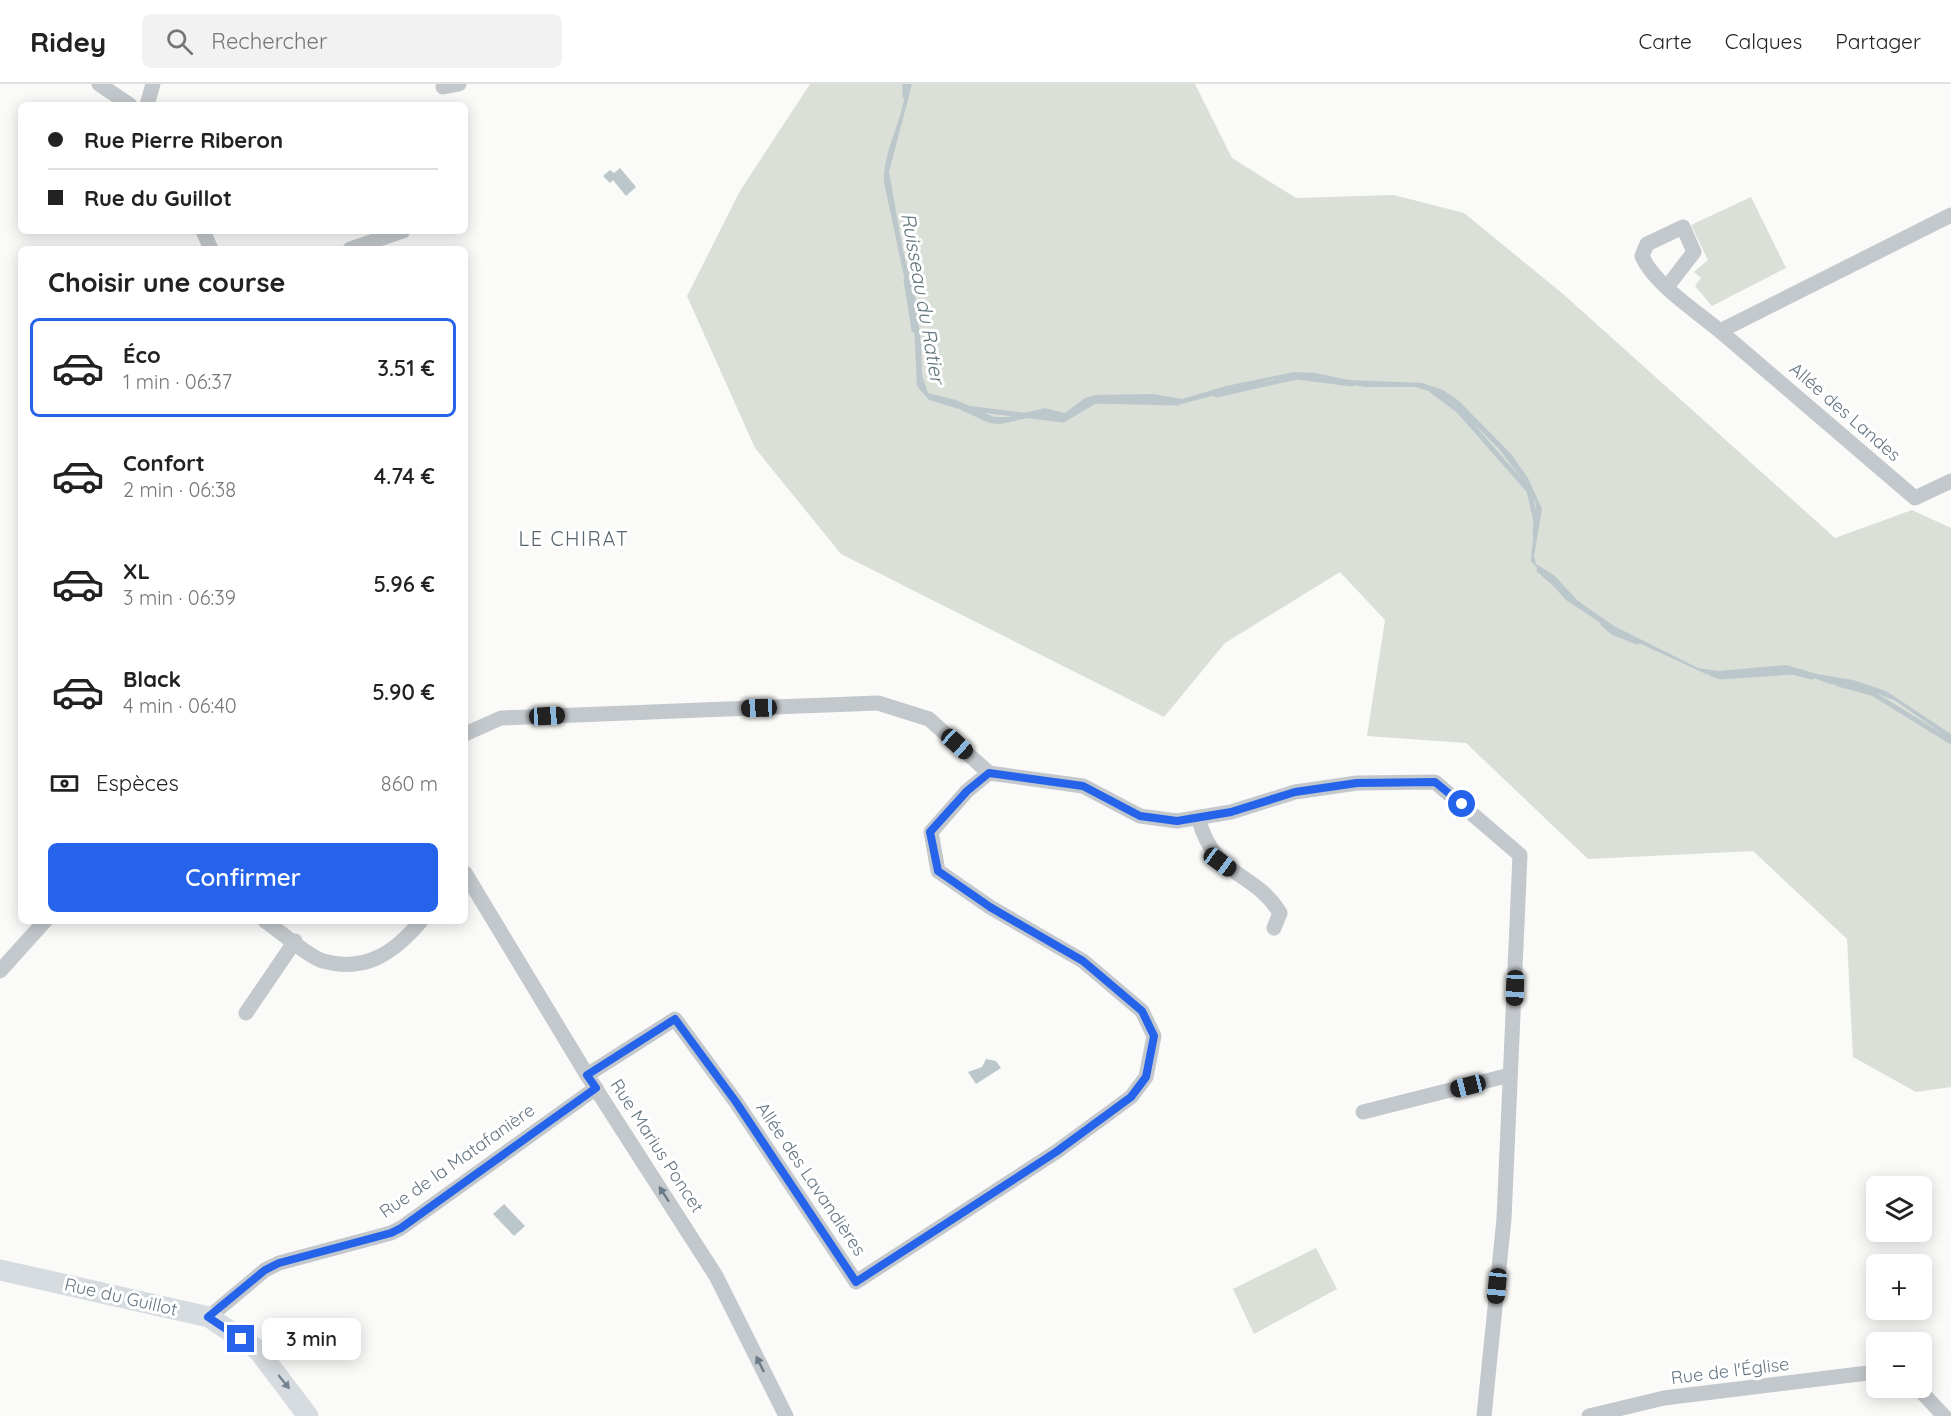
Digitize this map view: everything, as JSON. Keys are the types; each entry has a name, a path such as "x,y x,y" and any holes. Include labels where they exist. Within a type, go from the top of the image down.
{"street":[{"path":"99,84 126,102"},
{"path":"148,102 153,84"},
{"path":"443,87 459,84"},
{"path":"1720,331 1951,215"},
{"path":"359,246 394,234"},
{"name":"Allée des Landes","path":"1667,286 1915,498 1951,481"},
{"path":"468,733 501,718 878,703 929,719 989,773 1083,786 1140,816 1177,821 1231,812 1295,792 1357,783 1435,782 1520,855 1504,1218 1484,1416"},
{"name":"Allée des Lavandières","path":"592,1081 675,1019 736,1102 856,1282 1056,1152 1131,1097 1146,1077 1154,1036 1142,1011 1083,961 990,907 938,871 930,832 967,791 989,773"},
{"path":"1198,818 1204,838 1220,862 1271,899 1280,914 1275,928"},
{"name":"Rue Marius Poncet","path":"468,878 592,1081 716,1276 786,1416"},
{"path":"0,971 42,924"},
{"path":"270,924 322,960 348,964 374,960 393,951 418,924"},
{"path":"246,1012 295,941"},
{"path":"1363,1112 1510,1075"},
{"name":"Rue de la Matafanière","path":"208,1317 272,1266 401,1228 592,1081"},
{"name":"Rue du Guillot","path":"0,1270 208,1317 258,1350 308,1416"},
{"name":"Rue de l'Église","path":"1589,1416 1664,1398 1866,1373"},
{"path":"1927,1398 1944,1416"}],"shaded area":[{"path":"810,84 1195,84 1232,158 1296,198 1394,195 1464,213 1563,294 1835,538 1912,510 1951,528 1951,1087 1916,1092 1853,1057 1847,939 1753,851 1588,859 1466,743 1367,736 1385,620 1340,572 1225,643 1164,717 841,554 755,448 687,296 740,191"},
{"path":"906,84 912,84 889,172 903,251 915,297 921,342 922,375 928,393 956,400 994,417 1008,417 1045,408 1065,413 1085,398 1095,395 1153,394 1182,399 1226,386 1294,372 1315,373 1349,380 1422,383 1443,390 1459,401 1511,454 1528,478 1542,509 1534,556 1536,564 1555,576 1578,601 1614,626 1698,668 1718,671 1786,665 1817,674 1853,680 1886,691 1951,734 1951,740 1896,701 1866,689 1830,684 1792,670 1717,676 1706,674 1613,631 1566,600 1531,561 1536,504 1521,478 1499,449 1452,402 1436,393 1415,387 1366,387 1297,377 1274,379 1182,404 1102,400 1085,405 1075,416 1067,419 1042,415 1000,424 989,423 959,409 929,400 917,386 914,324 884,182 887,157 902,109"},
{"path":"620,168 636,187 626,196 613,180 610,183 603,176 610,170 614,173"},
{"path":"1751,197 1786,268 1712,306 1695,286 1701,278 1694,272 1708,260 1691,225"},
{"path":"986,1059 996,1061 1001,1068 976,1084 968,1072 982,1067"},
{"path":"504,1204 525,1226 514,1236 493,1214"},
{"path":"1316,1248 1337,1289 1254,1334 1233,1289"}],"waterway":[{"name":"Ruisseau du Ratier","path":"905,84 905,96"},
{"name":"Ruisseau du Ratier","path":"906,280 914,330"},
{"name":"Ruisseau du Ratier","path":"1216,395 1297,377 1352,384"},
{"name":"Ruisseau du Ratier","path":"1431,390 1459,411 1529,491 1536,521 1535,534"},
{"name":"Ruisseau du Ratier","path":"966,408 1063,420 1095,401 1178,403"},
{"name":"Ruisseau du Ratier","path":"1539,570 1555,584"},
{"name":"Ruisseau du Ratier","path":"1603,624 1614,633 1637,642"},
{"name":"Ruisseau du Ratier","path":"1712,674 1720,677 1793,672 1812,677"},
{"name":"Ruisseau du Ratier","path":"1838,684 1872,693 1951,742"}],"district":[{"name":"LE CHIRAT","path":"574,539"}],"route":[{"path":"241,1339 208,1317 265,1270 279,1263 391,1233 401,1228 502,1153 596,1088 587,1075 675,1019 736,1102 856,1282 1056,1152 1131,1097 1146,1077 1154,1036 1142,1011 1083,961 990,907 938,871 930,832 967,791 989,773 1083,786 1140,816 1177,821 1231,812 1295,792 1357,783 1435,782 1462,804"}]}
